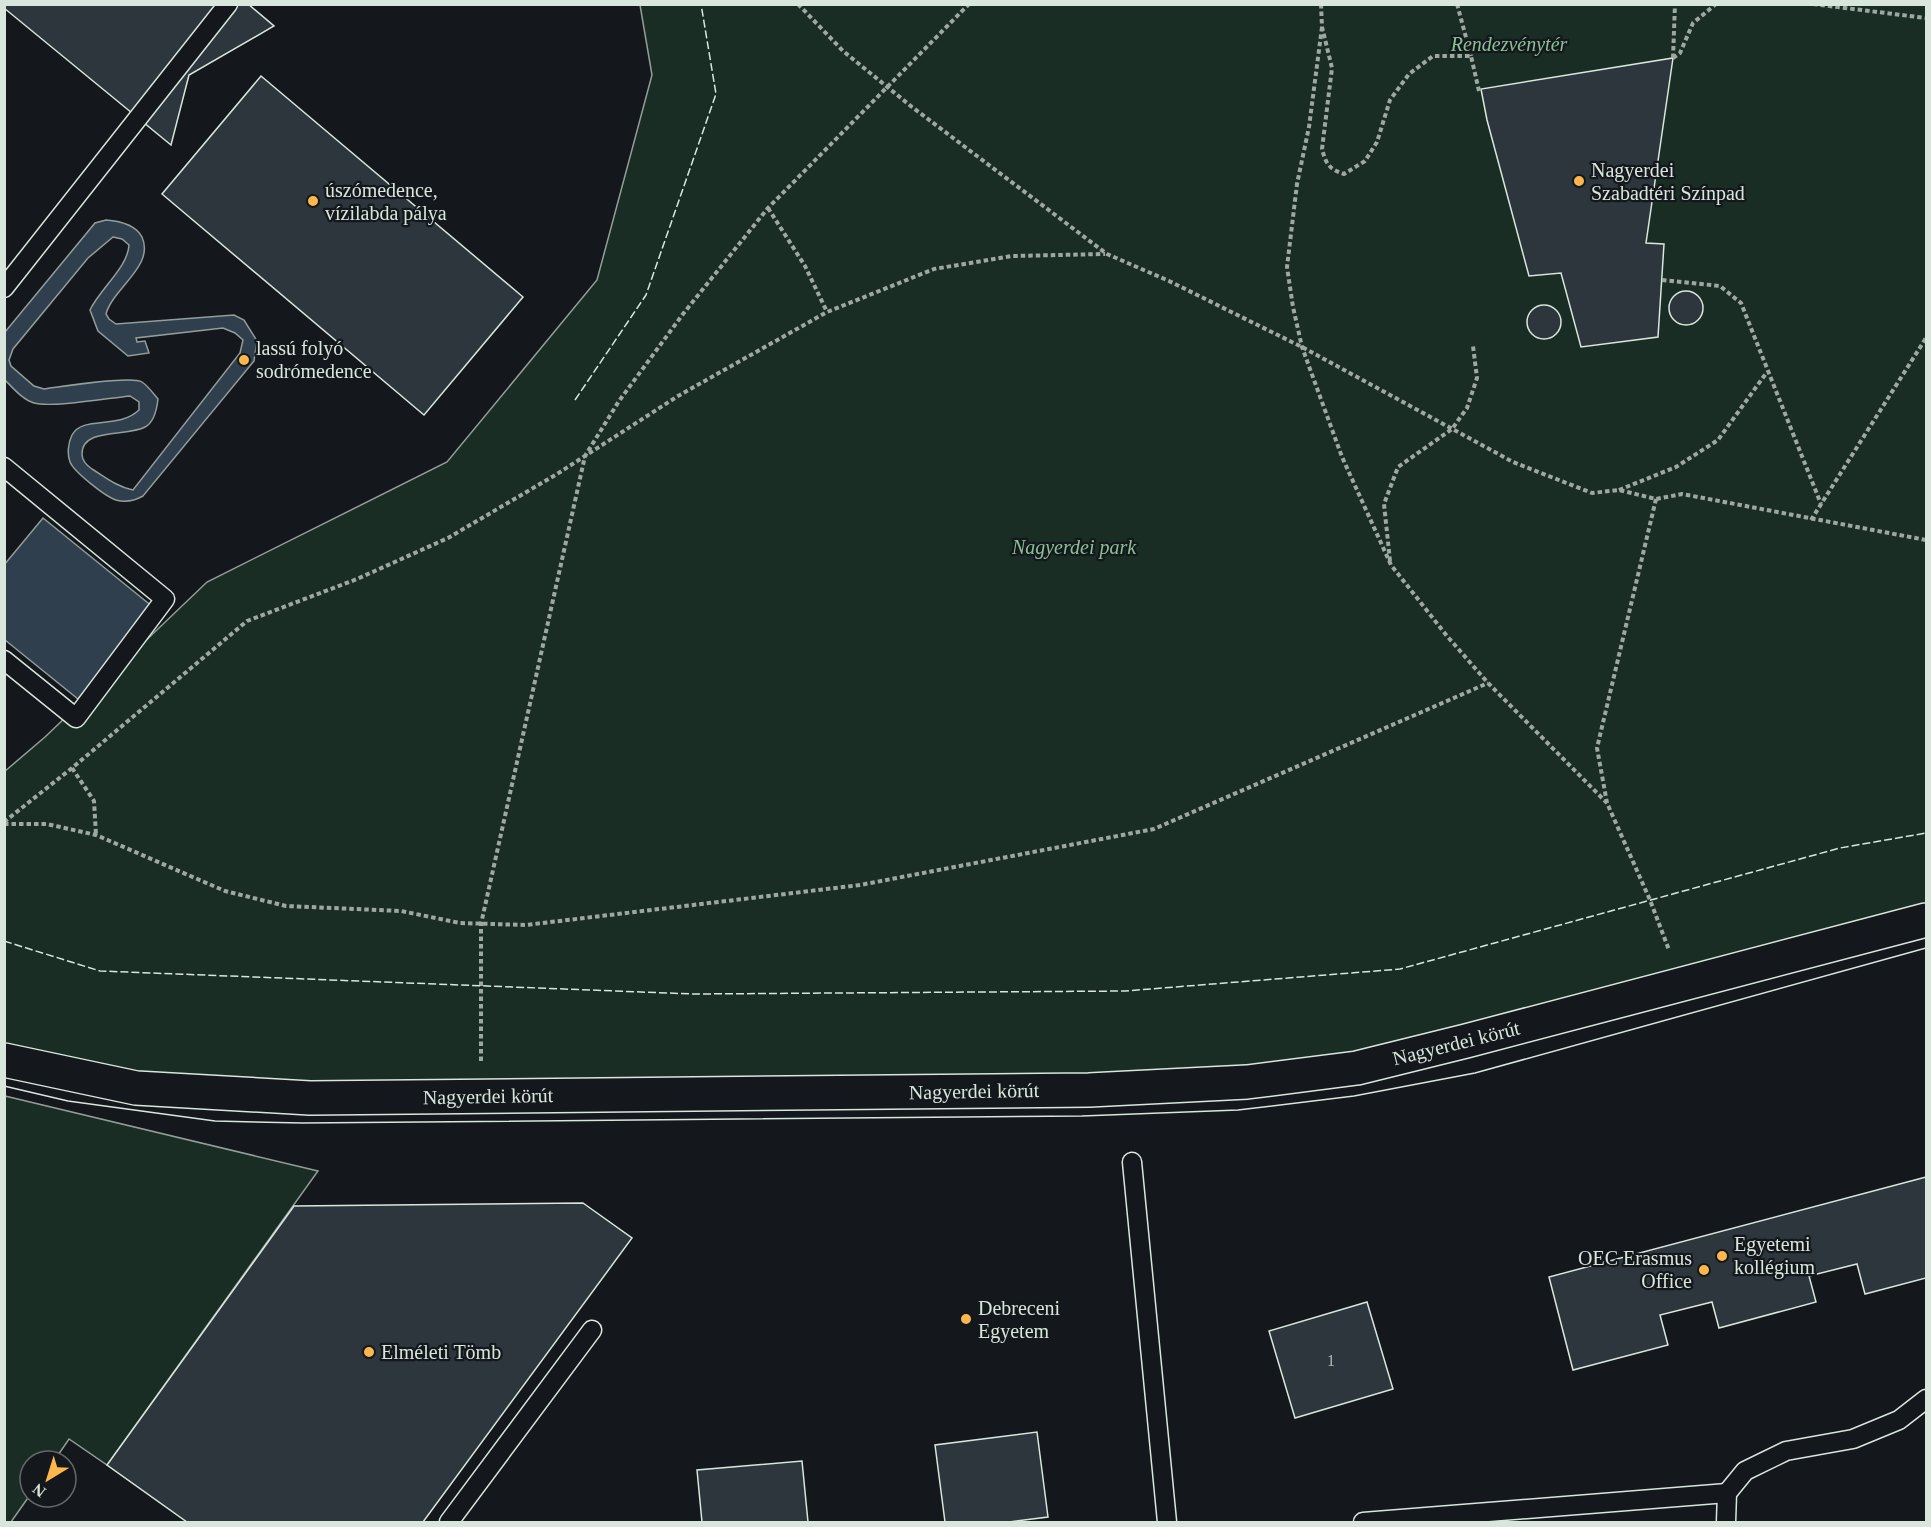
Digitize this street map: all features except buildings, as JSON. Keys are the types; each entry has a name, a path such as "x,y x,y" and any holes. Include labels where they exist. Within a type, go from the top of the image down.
{"street":[{"name":"Nagyerdei körút","path":"4,1060 136,1088 310,1098 1089,1090 1247,1082 1357,1068 1926,920"}],"lane":[{"path":"4,288 228,4"},
{"path":"4,467 165,599 76,718 4,660"},
{"path":"1132,1162 1167,1522"},
{"path":"449,1522 591,1330"},
{"path":"1726,1522 1727,1493 1745,1471 1785,1451 1853,1439 1899,1420 1926,1400"},
{"path":"1363,1522 1727,1493"}],"path":[{"path":"798,4 843,51 1107,254 1169,281 1302,347 1513,462 1592,493 1619,490 1676,467 1718,440 1767,372"},
{"path":"481,1096 481,924 585,456 619,401 683,314 768,208 969,4"},
{"path":"1321,4 1322,27 1287,267 1302,347 1342,457 1391,564 1447,636 1488,683 1607,803"},
{"path":"1457,4 1479,91"},
{"path":"1675,4 1673,58 1680,53 1693,23 1716,4"},
{"path":"1813,4 1926,18"},
{"path":"1322,27 1332,68 1322,149 1330,168 1344,174 1365,161 1377,142 1390,100 1409,74 1432,56 1471,56"},
{"path":"768,208 806,266 827,312"},
{"path":"4,823 247,621 357,579 448,538 585,456 678,396 827,312 934,269 1012,255 1107,254"},
{"path":"1662,280 1720,286 1742,303 1767,372 1821,504"},
{"path":"1811,520 1926,338"},
{"path":"1391,564 1384,504 1398,467 1452,429 1467,408 1477,378 1473,346"},
{"path":"1619,490 1656,499 1682,494 1926,540"},
{"path":"1656,499 1597,748 1607,803 1650,900 1682,985"},
{"path":"4,823 47,824 96,835 225,891 286,906 401,911 460,923 526,925 860,885 1154,829 1488,683"},
{"path":"72,768 94,801 96,835"}],"green space":[{"name":"Nagyerdei park","path":"640,5 1926,5 1926,920 1357,1068 310,1098 5,1059 4,772 45,737 207,582 447,462 597,280 652,75"},
{"path":"5,1096 318,1171 107,1465 69,1439 62,1449 18,1449 18,1509 20,1509 11,1522 5,1522"}],"water":[{"name":"lassú folyó sodrómedence","path":"106,220 131,226 142,237 144,248 143,258 132,277 110,304 106,314 109,319 116,324 234,315 244,320 257,341 254,361 143,496 130,501 111,498 84,478 70,462 68,448 72,435 77,429 84,425 121,420 131,416 139,410 139,402 130,396 67,404 34,403 22,397 5,380 5,332 95,223","holes":["113,237 122,239 129,245 124,261 90,310 98,331 128,356 149,353 145,341 137,342 136,338 223,328 235,333 243,340 240,353 133,490 116,484 90,467 84,461 82,454 84,445 97,436 137,430 148,425 155,415 158,399 148,388 142,382 124,380 44,389 34,386 11,366 9,360 13,349 88,258"]},
{"path":"43,518 153,607 78,699 5,640 4,565"}],"tram line":[{"path":"4,1086 68,1101 215,1121 302,1123 1082,1116 1238,1110 1354,1096 1475,1073 1926,948"}],"fence":[{"path":"575,400 646,295 716,94 701,4"},
{"path":"4,941 100,971 693,994 1125,991 1400,969 1840,848 1926,833"}],"place":[{"name":"Nagyerdei Szabadtéri Színpad","path":"1579,181"},
{"name":"úszómedence, vízilabda pálya","path":"313,201"},
{"name":"lassú folyó sodrómedence","path":"244,360"},
{"name":"Egyetemi kollégium","path":"1722,1256"},
{"name":"OEC Erasmus Office","path":"1704,1270"},
{"name":"Debreceni Egyetem","path":"966,1319"},
{"name":"Elméleti Tömb","path":"369,1352"}],"park label":[{"name":"Rendezvénytér","path":"1509,44"}]}
